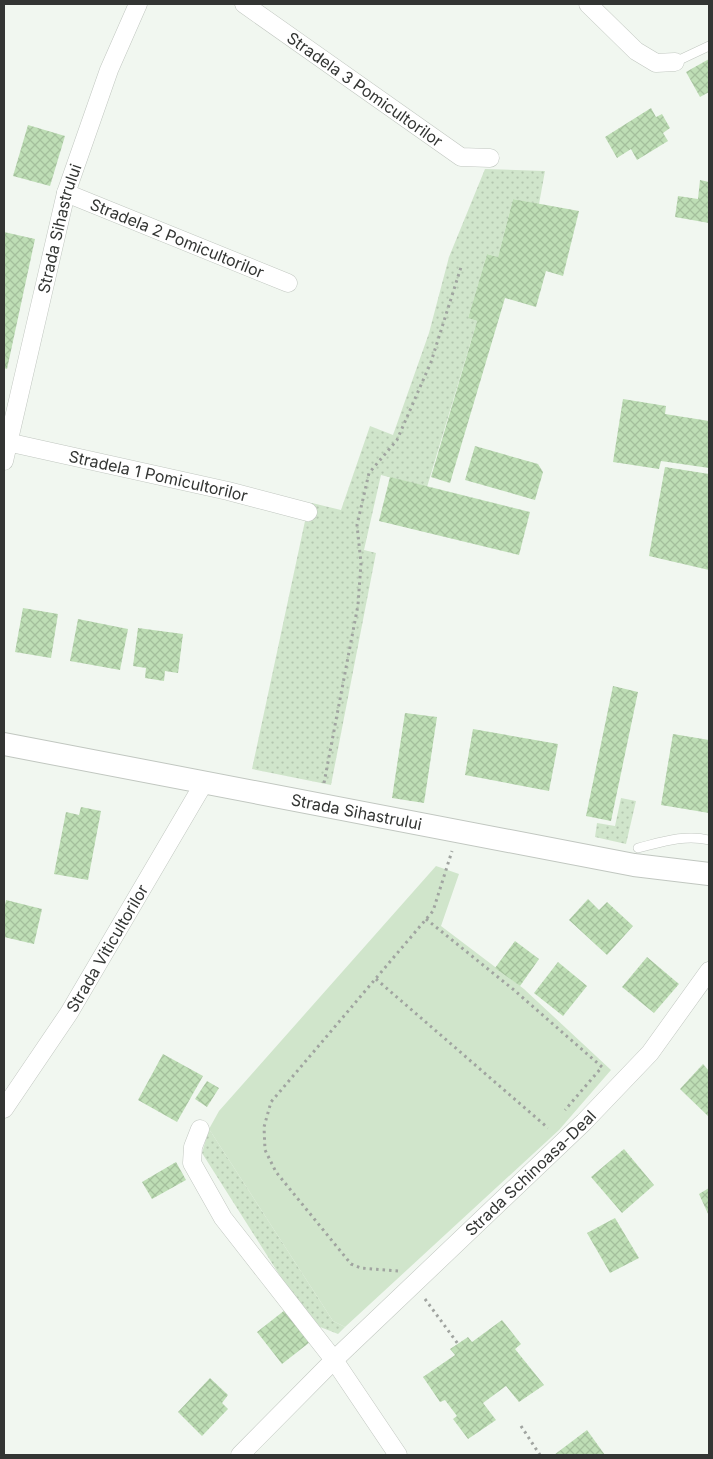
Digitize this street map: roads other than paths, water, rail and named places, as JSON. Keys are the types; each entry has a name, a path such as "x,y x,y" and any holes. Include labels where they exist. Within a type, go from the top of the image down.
{"street":[{"name":"Strada Sihastrului","path":"4,461 66,193 109,70 138,4"},
{"name":"Stradela 3 Pomicultorilor","path":"244,4 461,157 490,158"},
{"path":"588,4 636,51 656,63 675,62"},
{"name":"Stradela 2 Pomicultorilor","path":"66,193 288,283"},
{"name":"Stradela 1 Pomicultorilor","path":"7,442 228,491 308,512"},
{"name":"Strada Sihastrului","path":"4,744 634,865 709,874"},
{"name":"Strada Viticultorilor","path":"4,1109 69,1013 204,783"},
{"name":"Strada Schinoasa-Deal","path":"240,1455 334,1360 584,1122 650,1053 709,971"},
{"path":"200,1129 193,1147 192,1163 223,1218 334,1360 398,1455"}],"lane":[{"path":"675,62 709,46"},
{"path":"638,848 674,839 697,837 709,840"}]}
